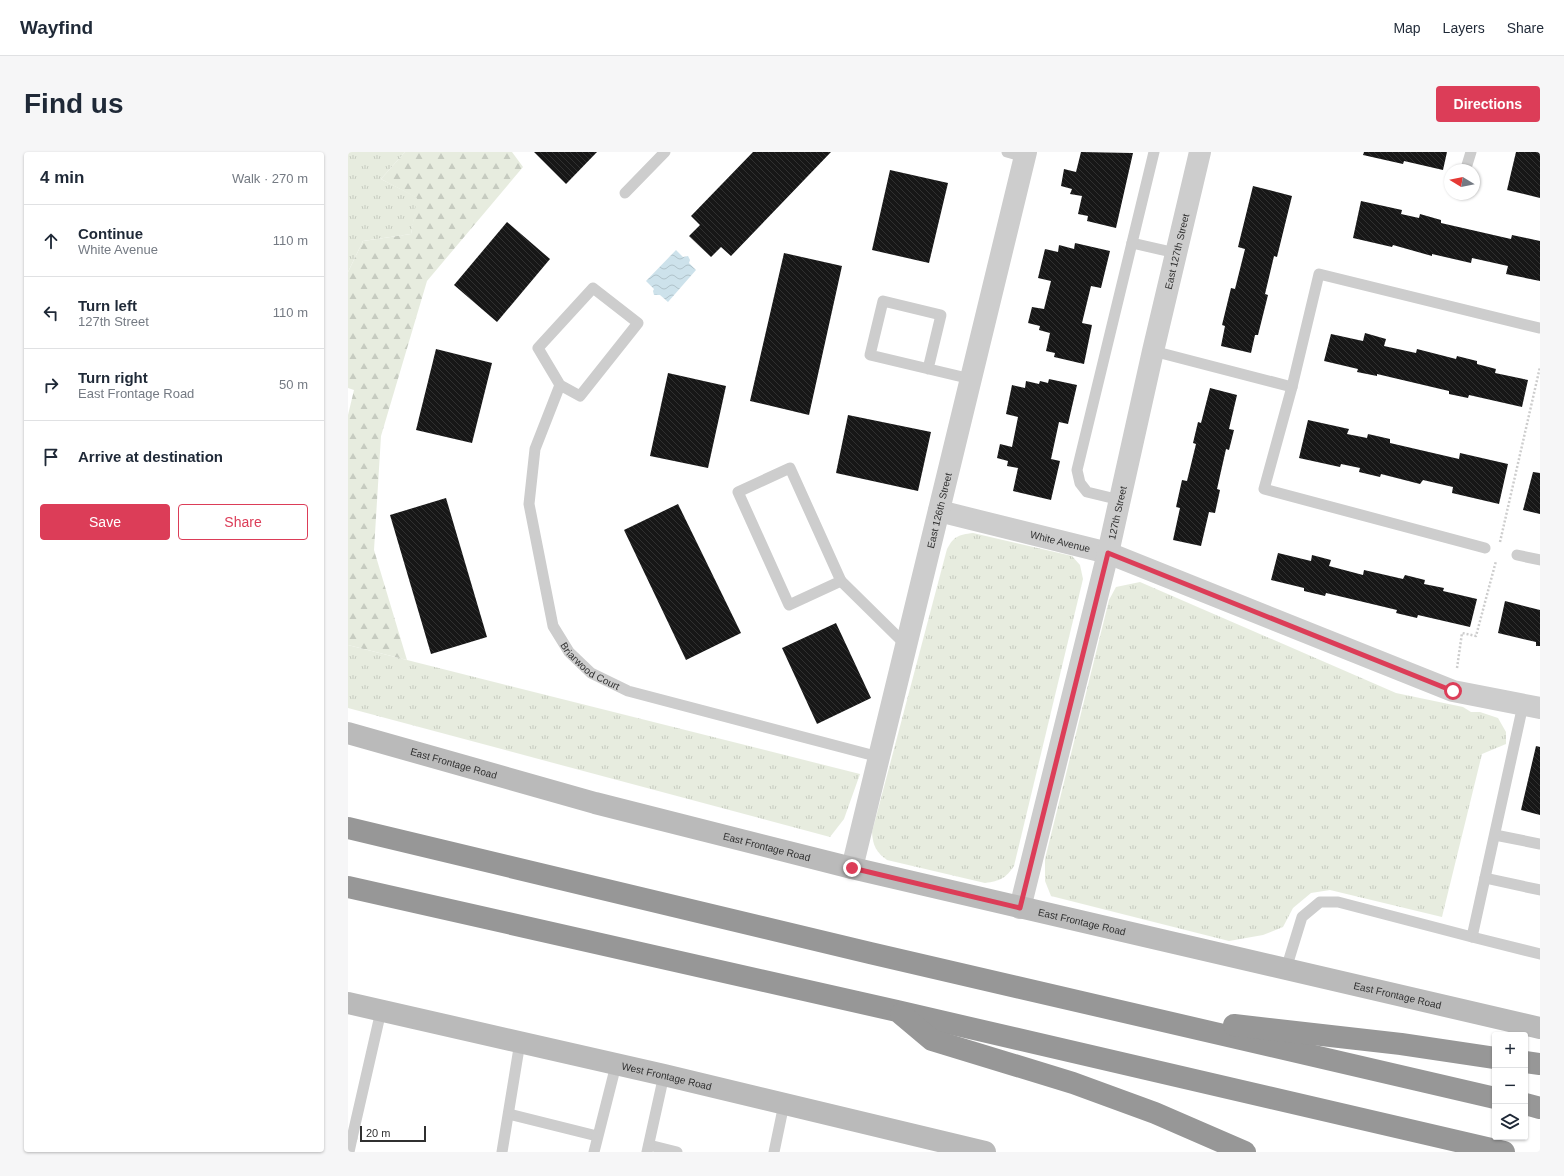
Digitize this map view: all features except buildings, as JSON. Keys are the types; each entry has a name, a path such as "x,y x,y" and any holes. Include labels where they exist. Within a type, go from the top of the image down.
{"highway":[{"path":"348,828 870,953 1492,1097"},
{"path":"348,887 897,1011 1504,1152"},
{"path":"897,1011 932,1040 1074,1082 1155,1113 1245,1152"},
{"path":"1186,1026 1207,1022 1401,1044 1492,1058"},
{"path":"1528,1062 1540,1064"},
{"path":"1528,1105 1540,1108"}],"street":[{"name":"East 127th Street","path":"1152,351 1200,152"},
{"name":"East 126th Street","path":"852,868 971,379 1019,154"},
{"name":"127th Street","path":"1020,908 1108,553 1152,351"},
{"name":"White Avenue","path":"939,511 1108,553 1453,691 1532,707"},
{"name":"East Frontage Road","path":"348,733 595,803 852,868 1540,1028"},
{"name":"West Frontage Road","path":"348,1003 664,1075 981,1152"}],"lane":[{"path":"625,193 665,152"},
{"path":"1120,500 1087,492 1080,483 1078,470 1154,152"},
{"path":"1467,164 1471,152"},
{"path":"1132,243 1176,254"},
{"path":"1485,548 1264,489 1292,387 1319,274 1539,328"},
{"path":"593,288 638,323 580,396 560,385 538,348 593,288"},
{"path":"928,369 941,315 883,301 870,355 928,369 971,379"},
{"path":"1152,351 1292,387"},
{"name":"Briarwood Court","path":"560,385 535,449 529,504 553,626 569,652 591,673 628,691 879,757"},
{"path":"841,581 789,605 738,492 790,468 841,581 906,645"},
{"path":"1517,555 1540,560"},
{"path":"1472,937 1495,835 1532,707"},
{"path":"1495,835 1540,844"},
{"path":"1485,878 1540,890"},
{"path":"1286,969 1302,917 1320,902 1338,902 1540,954"},
{"path":"349,1152 350,1138 382,1011"},
{"path":"502,1152 520,1042"},
{"path":"594,1152 616,1064"},
{"path":"664,1075 648,1149 676,1152"},
{"path":"774,1152 784,1104"},
{"path":"509,1114 597,1136"}],"path":[{"path":"1500,543 1540,367"},
{"path":"1453,691 1462,633 1476,636 1497,558"}],"green space":[{"path":"348,152 405,152 381,179 418,198 411,234 363,241 348,272"},
{"path":"405,152 512,152 523,167 427,281 381,436 374,550 407,660 348,645 348,415 354,390 348,388 348,272 363,241 411,234 417,198 381,179"},
{"path":"973,533 1072,556 1080,565 1083,579 1014,866 1002,878 985,883 887,860 876,848 873,841 872,832 947,549 952,541 957,537"},
{"path":"1140,582 1396,693 1463,707 1471,712 1480,712 1498,718 1506,732 1506,744 1482,754 1442,917 1330,890 1311,893 1293,908 1283,927 1263,935 1229,941 1051,896 1045,881 1045,859 1109,600 1116,587"},
{"path":"348,645 860,774 844,819 830,837 348,708"}],"water":[{"path":"676,250 683,257 688,256 690,260 689,263 696,270 668,302 660,295 654,295 654,289 646,281"}],"route":[{"path":"852,868 1020,908 1108,553 1453,691"}]}
